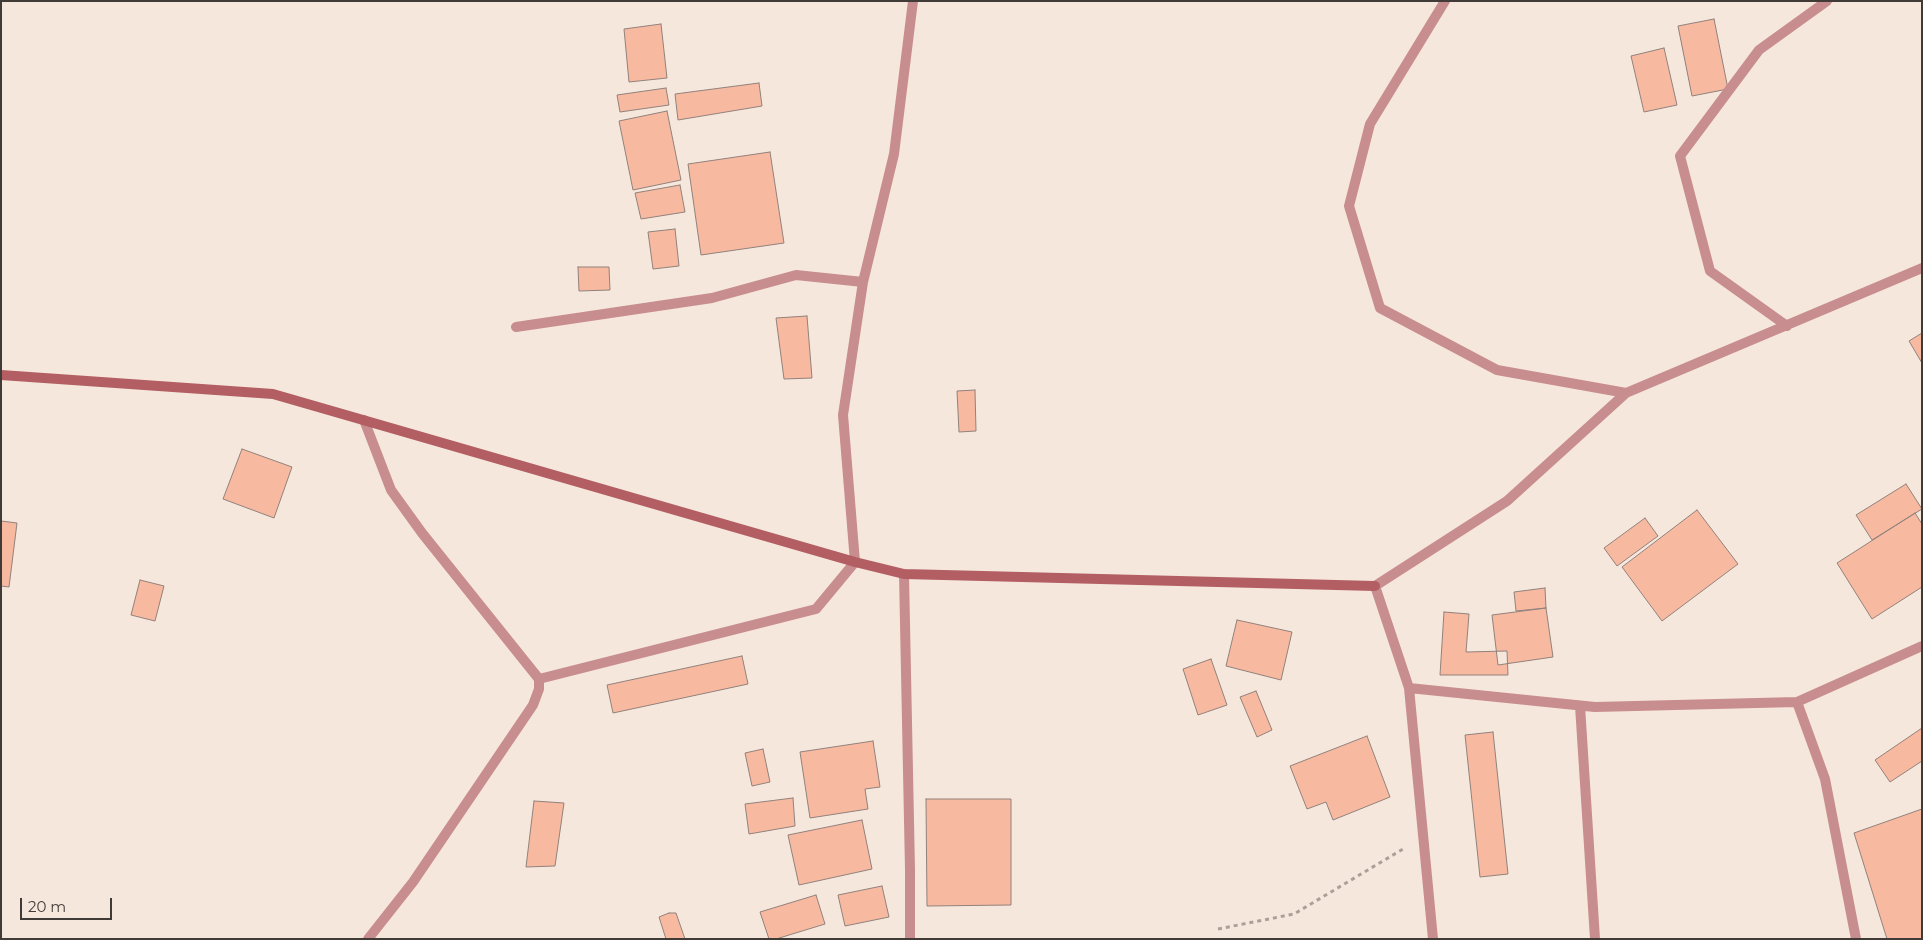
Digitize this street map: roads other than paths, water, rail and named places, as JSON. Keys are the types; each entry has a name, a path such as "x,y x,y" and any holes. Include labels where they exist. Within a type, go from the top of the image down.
{"street":[{"path":"539,679 816,609 855,562 843,415 864,282 894,154 913,1"},
{"path":"1445,1 1370,124 1349,206 1380,308 1497,370 1626,393"},
{"path":"1787,326 1710,271 1680,156 1759,50 1827,1"},
{"path":"1,375 273,394 855,562 904,574 1375,586 1507,502 1626,393 1922,268"},
{"path":"516,327 712,298 796,275 864,282"},
{"path":"364,420 391,490 422,533 539,679 539,689 533,704 413,882 368,939"},
{"path":"904,574 910,939"},
{"path":"1375,586 1409,688 1433,939"},
{"path":"1409,688 1595,707 1797,702 1922,646"},
{"path":"1797,702 1825,779 1856,939"},
{"path":"1580,706 1596,939"}]}
